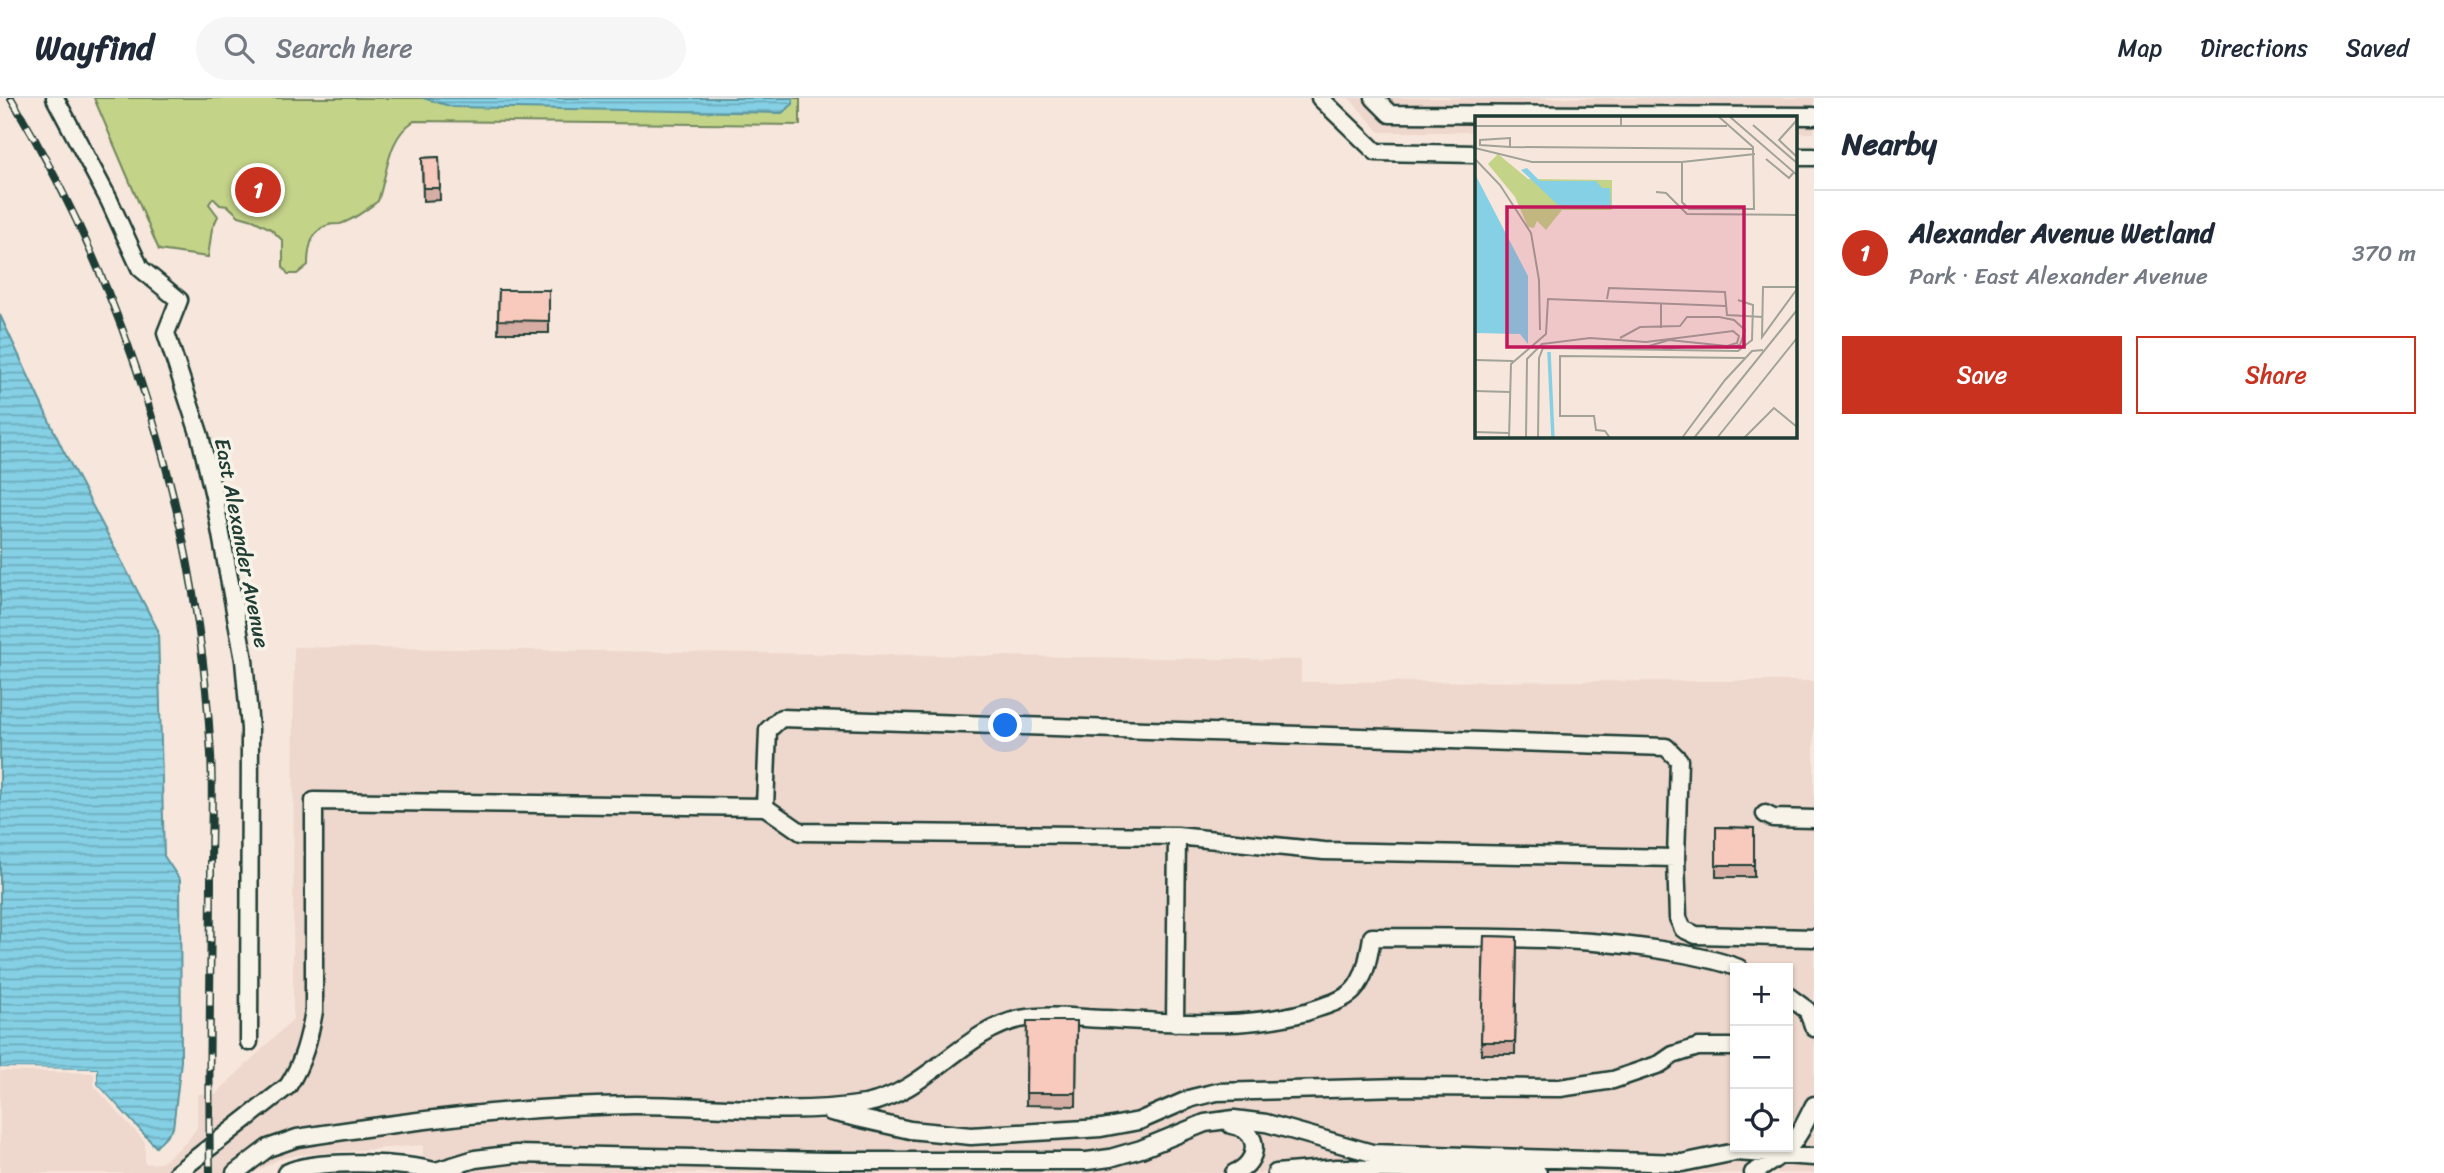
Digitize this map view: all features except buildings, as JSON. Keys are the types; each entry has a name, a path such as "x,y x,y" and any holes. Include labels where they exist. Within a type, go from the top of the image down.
{"street":[{"name":"East Alexander Avenue","path":"55,98 109,200 140,268 179,300 166,333 200,436 228,565 244,660 250,755 249,1042"},
{"path":"1320,98 1376,152 1475,154"},
{"path":"1374,98 1390,114 1814,116"},
{"path":"765,807 768,730 781,718 1640,744 1666,747 1679,760 1676,859 1678,918 1682,929 1696,935 1814,938"},
{"path":"177,1173 288,1086 298,1071 309,1040 314,1011 314,801 765,807 800,832 1177,836 1324,851 1676,859"},
{"path":"1765,814 1773,818 1814,819"},
{"path":"1175,1023 1177,836"},
{"path":"235,1173 268,1148 297,1138 487,1112 635,1105 819,1110 868,1103 899,1094 988,1032 1018,1020 1054,1017 1221,1025 1280,1019 1323,1007 1352,992 1363,975 1372,937 1618,943 1690,955 1730,965"},
{"path":"1793,1000 1807,1010 1814,1028"},
{"path":"819,1110 934,1133 971,1136 1059,1131 1101,1128 1139,1121 1192,1098 1217,1091 1402,1087 1560,1088 1613,1080 1698,1047 1730,1046"},
{"path":"1752,1173 1782,1156 1795,1142 1814,1105"},
{"path":"286,1173 296,1168 315,1165 438,1172 475,1159 516,1154 827,1161 1087,1161 1141,1149 1205,1123 1234,1119 1266,1123 1372,1153 1682,1163 1731,1152"},
{"path":"1205,1123 1235,1125 1246,1129 1252,1138 1254,1147 1250,1161 1234,1173"},
{"path":"1754,1152 1814,1157"},
{"path":"1276,1173 1337,1168 1538,1173"}],"shaded area":[{"path":"1349,98 1814,98 1814,133 1797,133 1797,116 1475,116 1475,132 1380,132"},
{"path":"294,647 1301,660 1301,682 1814,681 1814,1173 423,1173 423,1145 298,1155 279,1159 253,1173 0,1173 0,1068 97,1069 97,1084 145,1137 145,1164 161,1163 188,1141 197,1127 197,1094 216,1094 293,1019"}],"green space":[{"path":"94,98 800,98 800,125 414,121 405,128 393,146 378,201 350,220 323,227 318,231 310,246 308,265 297,274 288,274 283,267 283,241 271,229 239,216 213,198 209,204 218,216 212,229 208,257 159,250"}],"water":[{"path":"423,98 793,98 793,104 782,113 453,107"},
{"path":"0,315 62,448 158,630 164,856 180,880 181,1061 173,1128 156,1147 97,1084 97,1069 0,1068"}],"pier":[{"path":"0,1068 97,1069 97,1084 145,1137 145,1142 94,1086 94,1073 0,1071"}],"railway":[{"path":"11,98 91,251 123,331 151,413 191,581 204,667 212,769 210,1173"}],"place":[{"name":"Alexander Avenue Wetland","path":"258,190"}]}
